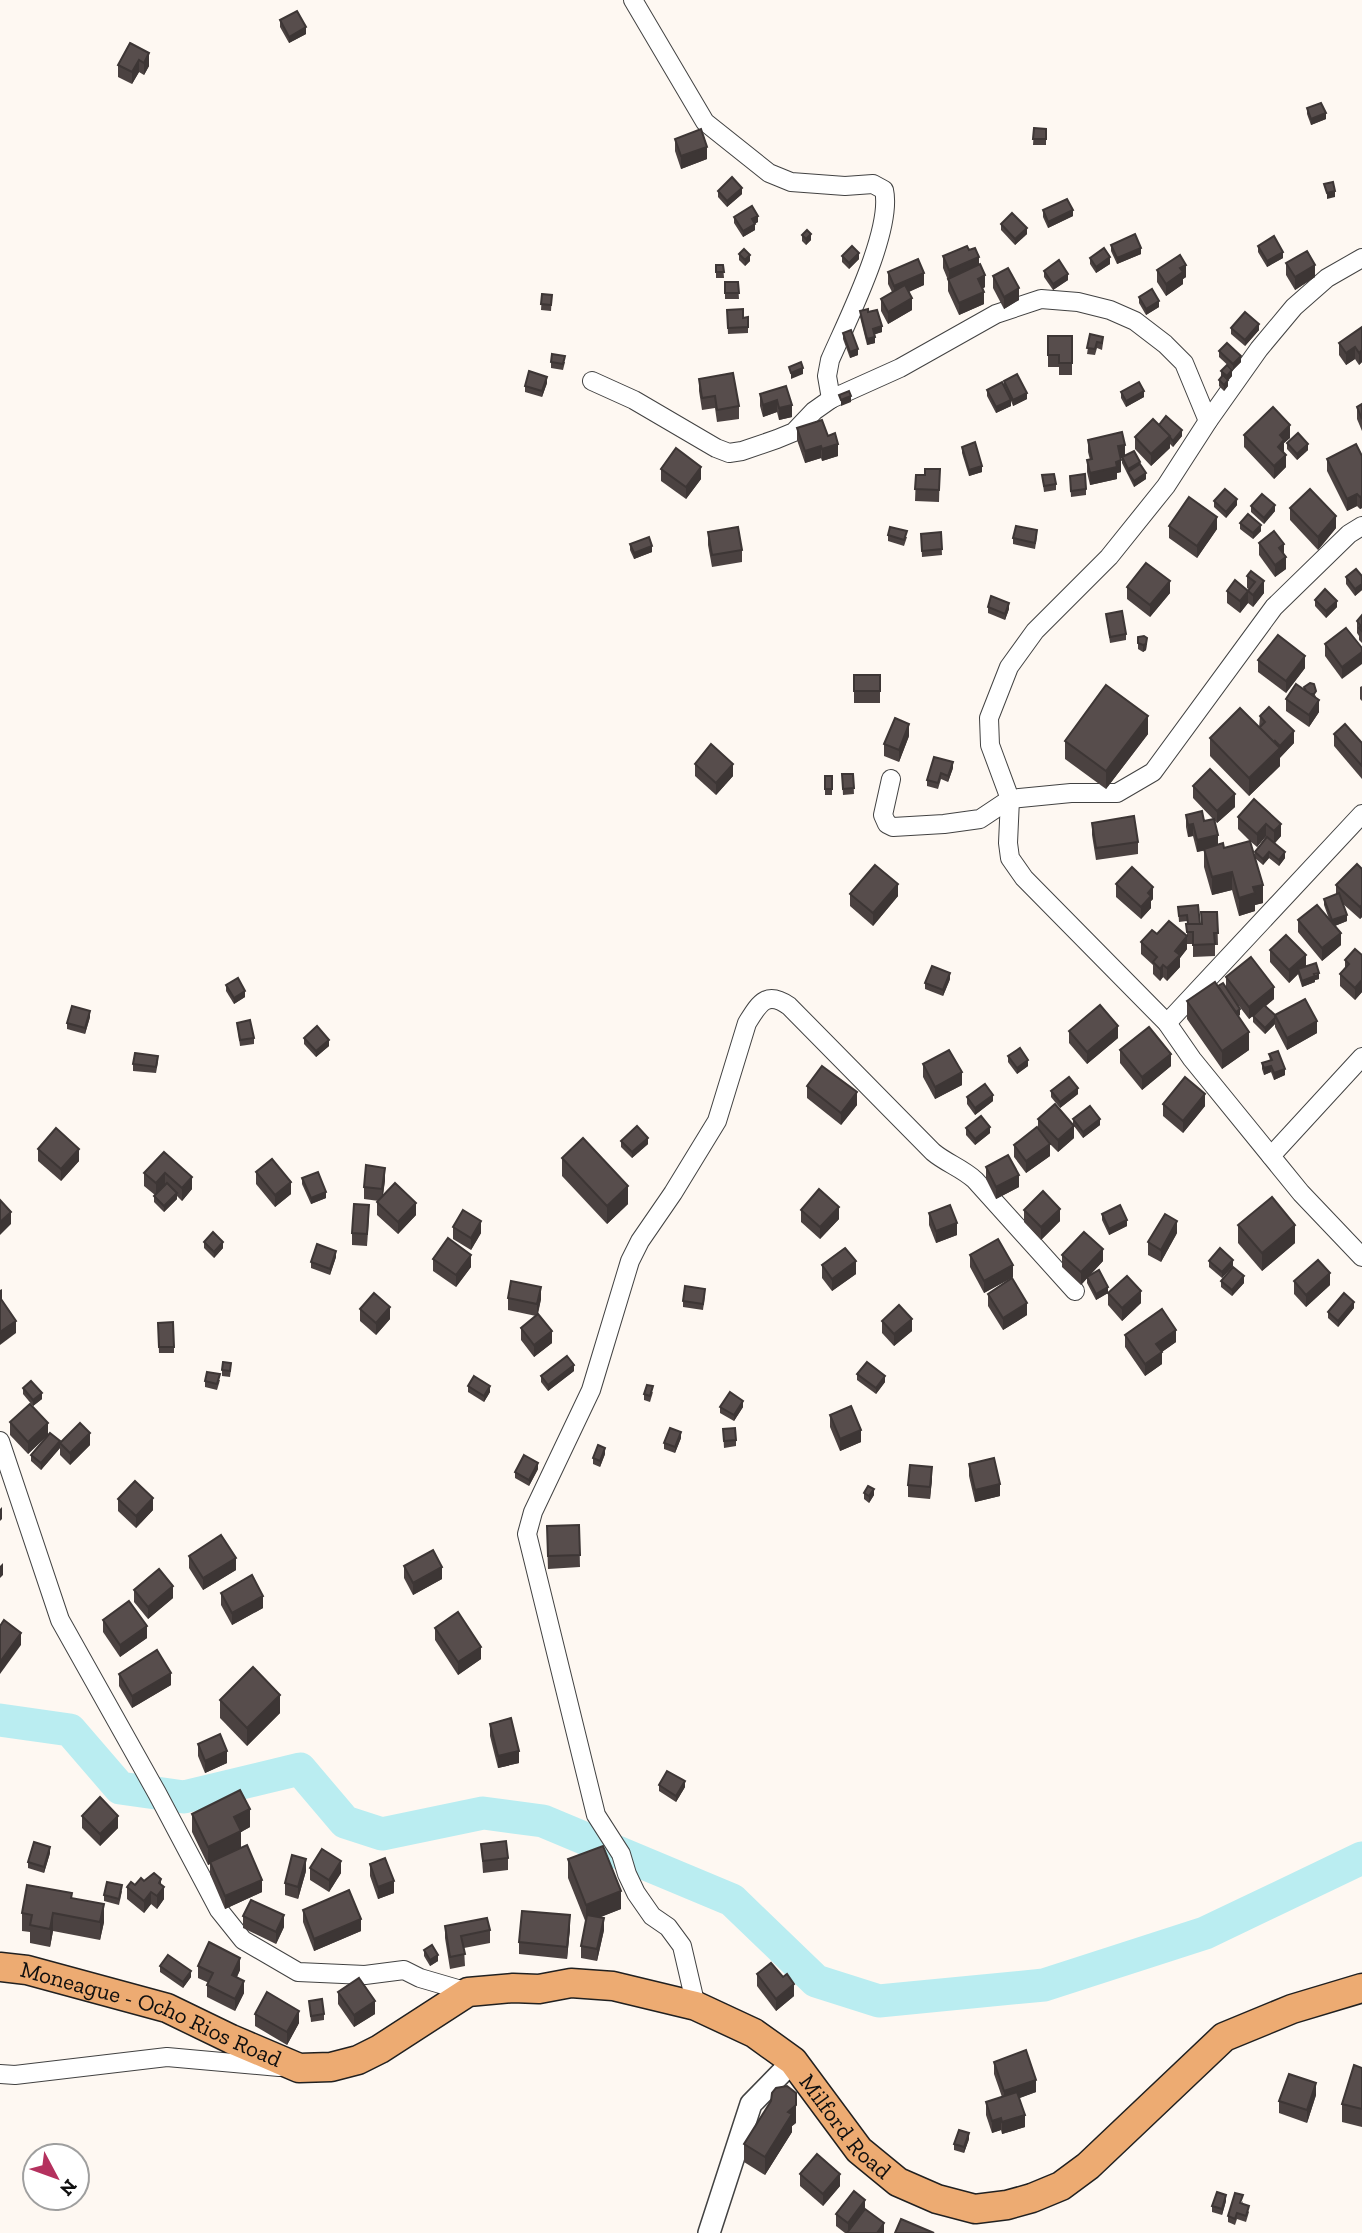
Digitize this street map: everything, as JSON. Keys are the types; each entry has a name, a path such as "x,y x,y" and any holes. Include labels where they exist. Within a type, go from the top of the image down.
{"main road":[{"name":"Moneague - Ocho Rios Road","path":"0,1967 27,1970 167,2008 299,2068"},
{"name":"Milford Road","path":"299,2068 331,2067 358,2060 380,2049 468,1992 539,1989 571,1983 613,1986 696,2006 754,2033 793,2061 859,2150 898,2182 937,2199 975,2209 1032,2199 1062,2186 1088,2166 1224,2037 1292,2009 1362,1988"}],"street":[{"path":"633,0 705,122 769,173 791,182 845,186 873,184 884,190 887,203 883,227 830,360 827,376 831,398"},
{"path":"1362,258 1327,278 1294,307 1259,349 1166,486 1109,557 1035,631 1009,667 989,718 990,745 1010,799 1010,858 1024,878 1167,1023 1192,1059 1301,1193 1362,1257"},
{"path":"592,381 634,400 716,448 729,453 742,451 794,432 831,398 900,368 996,314 1041,299 1078,302 1110,310 1135,321 1184,363 1208,421"},
{"path":"891,779 883,815 887,824 893,827 980,819 1010,799 1071,793 1117,793 1153,772 1274,607 1349,534 1362,527"},
{"path":"1167,1023 1362,814"},
{"path":"696,2006 682,1946 668,1927 652,1916 636,1893 621,1854 596,1815 527,1534 533,1513 592,1390 630,1261 717,1121 747,1023 763,1001 771,997 789,1006 933,1152 943,1161 967,1172 1075,1291"},
{"path":"1271,1156 1362,1057"},
{"path":"0,1441 60,1619 219,1910 243,1940 298,1972 365,1975 404,1970 420,1979 468,1992"},
{"path":"0,2074 15,2075 167,2057 299,2068"},
{"path":"709,2233 751,2104 793,2061"}],"building":[{"path":"297,11 306,27 289,37 280,20"},
{"path":"130,43 149,53 144,63 139,60 132,72 118,65"},
{"path":"1321,103 1326,113 1311,119 1307,108"},
{"path":"1034,128 1046,129 1046,139 1033,139"},
{"path":"701,129 707,147 681,156 675,139"},
{"path":"732,177 742,188 727,201 718,191"},
{"path":"1333,182 1335,191 1327,193 1324,184"},
{"path":"1067,199 1073,210 1048,222 1043,210"},
{"path":"752,206 758,216 752,219 755,224 743,231 734,217"},
{"path":"1012,213 1027,228 1015,239 1001,224"},
{"path":"807,230 811,234 806,239 802,235"},
{"path":"1135,234 1141,248 1117,258 1111,245"},
{"path":"1274,236 1283,252 1267,261 1258,246"},
{"path":"852,246 859,253 849,263 842,256"},
{"path":"967,246 969,250 975,248 979,257 949,270 943,256"},
{"path":"1104,248 1110,257 1096,267 1090,258"},
{"path":"744,249 750,255 745,260 739,254"},
{"path":"1307,251 1315,265 1295,277 1286,263"},
{"path":"1180,255 1186,265 1180,268 1183,272 1166,284 1157,270"},
{"path":"918,259 924,273 894,286 888,272"},
{"path":"1059,260 1068,274 1053,284 1044,271"},
{"path":"980,264 985,275 978,279 984,292 959,303 948,279"},
{"path":"716,265 723,265 724,272 716,272"},
{"path":"1008,268 1019,288 1004,297 993,276"},
{"path":"725,282 738,282 739,293 725,293"},
{"path":"905,285 912,298 888,312 881,299"},
{"path":"1152,289 1159,301 1146,309 1139,297"},
{"path":"542,294 552,295 551,305 541,304"},
{"path":"743,309 743,318 748,317 748,327 728,328 727,310"},
{"path":"868,309 868,312 877,310 882,326 873,329 875,337 867,339 860,311"},
{"path":"1245,312 1259,324 1245,340 1231,328"},
{"path":"1362,327 1362,350 1359,353 1355,347 1346,353 1339,343"},
{"path":"851,330 858,349 850,352 843,333"},
{"path":"1090,334 1103,337 1102,343 1097,342 1095,349 1087,348"},
{"path":"1048,336 1072,336 1072,363 1059,363 1059,355 1048,355"},
{"path":"1227,343 1241,356 1233,364 1219,351"},
{"path":"552,354 565,356 563,364 551,362"},
{"path":"801,362 803,368 791,373 789,367"},
{"path":"1227,365 1232,370 1227,376 1221,371"},
{"path":"529,371 547,377 542,391 525,386"},
{"path":"733,373 739,406 717,410 715,396 702,398 699,379"},
{"path":"1017,374 1027,393 1013,400 1004,381"},
{"path":"1223,375 1228,380 1224,385 1219,380"},
{"path":"1002,382 1011,400 996,407 987,390"},
{"path":"1139,382 1144,391 1126,401 1121,392"},
{"path":"786,386 792,405 779,408 777,400 763,405 760,394"},
{"path":"849,391 851,396 841,400 839,395"},
{"path":"1362,404 1362,419 1357,407"},
{"path":"1273,407 1290,425 1280,435 1284,440 1278,447 1286,455 1274,466 1244,435"},
{"path":"1166,416 1182,430 1173,441 1159,425"},
{"path":"1153,419 1170,436 1151,454 1135,437"},
{"path":"822,420 828,436 835,433 838,444 805,451 797,428"},
{"path":"1122,432 1125,445 1118,446 1121,460 1116,462 1117,467 1090,473 1087,460 1092,459 1088,440"},
{"path":"1298,433 1308,444 1297,454 1287,443"},
{"path":"975,442 982,466 969,470 962,447"},
{"path":"1356,444 1362,456 1362,496 1357,494 1347,499 1327,459"},
{"path":"676,448 701,467 686,487 661,469"},
{"path":"1134,451 1140,462 1128,469 1122,457"},
{"path":"1140,464 1146,473 1134,481 1128,472"},
{"path":"925,469 940,469 939,490 915,489 916,475 925,475"},
{"path":"1054,474 1056,484 1044,486 1042,475"},
{"path":"1085,474 1086,489 1071,491 1070,476"},
{"path":"1225,489 1237,499 1226,512 1214,501"},
{"path":"1310,489 1336,516 1318,537 1290,508"},
{"path":"1262,494 1275,505 1264,518 1251,506"},
{"path":"1189,497 1217,517 1197,546 1169,526"},
{"path":"1248,514 1261,525 1253,533 1240,523"},
{"path":"1016,526 1037,530 1035,543 1013,538"},
{"path":"738,527 742,550 712,555 708,532"},
{"path":"890,527 907,531 904,540 888,535"},
{"path":"1274,531 1284,544 1279,548 1286,557 1275,565 1259,543"},
{"path":"941,532 942,549 922,551 921,534"},
{"path":"649,537 652,546 634,553 630,544"},
{"path":"1146,563 1170,581 1150,605 1127,587"},
{"path":"1356,569 1362,576 1362,584 1355,589 1346,577"},
{"path":"1251,571 1264,581 1253,595 1248,591 1255,582 1247,576"},
{"path":"1235,580 1248,591 1240,601 1227,591"},
{"path":"1325,589 1337,601 1326,611 1315,600"},
{"path":"991,596 1009,603 1005,614 988,607"},
{"path":"1122,611 1126,634 1110,637 1106,614"},
{"path":"1362,615 1362,631 1357,621"},
{"path":"1346,628 1362,648 1362,652 1342,667 1325,644"},
{"path":"1278,635 1305,656 1286,681 1258,660"},
{"path":"1138,637 1147,638 1146,644 1138,643"},
{"path":"854,675 880,675 880,691 854,691"},
{"path":"1310,683 1314,684 1314,694 1310,694 1304,687"},
{"path":"1296,684 1319,700 1309,715 1286,699"},
{"path":"1106,685 1148,716 1106,771 1065,741"},
{"path":"1269,707 1294,731 1280,746 1259,728 1265,722 1260,716"},
{"path":"1240,708 1280,748 1249,778 1210,738"},
{"path":"895,718 909,724 899,750 884,744"},
{"path":"1345,724 1362,743 1362,766 1334,734"},
{"path":"711,744 733,764 716,783 695,764"},
{"path":"934,757 953,762 948,776 941,773 938,783 927,780"},
{"path":"1210,769 1235,794 1217,811 1193,786"},
{"path":"842,774 853,774 854,788 843,789"},
{"path":"825,776 832,776 832,789 825,789"},
{"path":"1254,799 1281,824 1274,831 1266,824 1257,834 1238,817"},
{"path":"1202,811 1204,821 1214,819 1218,835 1197,840 1193,824 1188,825 1186,815"},
{"path":"1134,816 1138,842 1096,848 1092,823"},
{"path":"1267,837 1285,852 1279,860 1269,852 1263,859 1255,852"},
{"path":"1250,841 1263,885 1253,887 1255,893 1239,898 1232,872 1212,877 1204,849 1223,843 1224,848"},
{"path":"1357,864 1362,869 1360,907 1336,885"},
{"path":"875,865 898,884 873,913 850,894"},
{"path":"1132,867 1153,887 1148,893 1151,896 1141,907 1116,884"},
{"path":"1339,893 1347,915 1332,920 1324,899"},
{"path":"1198,905 1200,924 1188,924 1187,915 1179,916 1178,907"},
{"path":"1317,905 1341,933 1322,948 1298,920"},
{"path":"1201,912 1217,912 1218,933 1214,933 1215,944 1193,945 1193,932 1187,932 1186,924 1202,924"},
{"path":"1169,921 1187,936 1175,951 1180,955 1167,968 1163,965 1160,969 1153,962 1157,957 1141,942 1152,930 1157,934"},
{"path":"1286,935 1306,955 1289,970 1270,950"},
{"path":"1355,949 1362,955 1362,980 1355,988 1340,974 1349,964 1345,960"},
{"path":"1251,957 1274,987 1249,1007 1226,977"},
{"path":"1316,963 1319,973 1302,981 1298,969"},
{"path":"932,966 950,973 943,990 925,983"},
{"path":"238,978 245,991 234,998 226,985"},
{"path":"1215,982 1249,1032 1222,1051 1187,1001"},
{"path":"1223,983 1240,1009 1236,1012 1218,986"},
{"path":"1305,999 1317,1021 1287,1038 1275,1015"},
{"path":"1100,1005 1118,1026 1087,1052 1069,1031"},
{"path":"1264,1005 1275,1015 1265,1028 1253,1016"},
{"path":"72,1006 90,1011 85,1028 67,1023"},
{"path":"250,1020 254,1038 240,1040 237,1023"},
{"path":"317,1026 329,1040 316,1051 304,1038"},
{"path":"1149,1027 1171,1054 1142,1077 1120,1050"},
{"path":"1020,1048 1028,1060 1017,1068 1008,1056"},
{"path":"949,1050 962,1072 935,1087 923,1064"},
{"path":"1278,1051 1285,1069 1274,1073 1271,1066 1264,1068 1262,1063 1272,1060 1269,1054"},
{"path":"135,1053 158,1056 156,1067 133,1064"},
{"path":"822,1066 857,1092 841,1113 807,1086"},
{"path":"1069,1077 1078,1088 1060,1102 1051,1091"},
{"path":"1185,1077 1205,1094 1183,1121 1163,1104"},
{"path":"985,1084 993,1095 975,1108 967,1097"},
{"path":"1055,1104 1074,1126 1058,1140 1038,1119"},
{"path":"1090,1106 1100,1119 1083,1132 1073,1119"},
{"path":"981,1116 990,1127 975,1139 966,1128"},
{"path":"637,1126 648,1138 632,1152 621,1141"},
{"path":"1037,1127 1050,1144 1026,1161 1014,1145"},
{"path":"56,1128 79,1149 61,1169 38,1149"},
{"path":"583,1138 628,1186 607,1206 562,1158"},
{"path":"164,1152 192,1177 182,1188 165,1173 156,1183 144,1173"},
{"path":"1008,1155 1019,1175 996,1187 986,1167"},
{"path":"272,1159 291,1182 275,1195 256,1172"},
{"path":"366,1165 385,1168 382,1189 364,1187"},
{"path":"318,1172 326,1192 311,1198 302,1178"},
{"path":"167,1183 177,1193 164,1206 154,1196"},
{"path":"395,1183 416,1203 398,1222 377,1202"},
{"path":"819,1189 839,1207 820,1227 801,1210"},
{"path":"1043,1191 1060,1209 1041,1227 1024,1210"},
{"path":"1272,1197 1295,1225 1262,1253 1238,1225"},
{"path":"0,1200 11,1212 0,1222"},
{"path":"354,1204 369,1205 367,1234 352,1233"},
{"path":"950,1205 957,1223 936,1231 929,1213"},
{"path":"1120,1205 1127,1220 1109,1229 1102,1214"},
{"path":"463,1210 481,1221 471,1238 453,1227"},
{"path":"1165,1214 1177,1221 1161,1250 1148,1242"},
{"path":"213,1232 223,1242 214,1252 204,1242"},
{"path":"1084,1232 1103,1249 1081,1272 1062,1255"},
{"path":"448,1238 471,1255 456,1275 433,1259"},
{"path":"998,1239 1013,1265 984,1281 970,1255"},
{"path":"317,1244 336,1251 330,1269 311,1262"},
{"path":"845,1248 856,1261 832,1279 822,1265"},
{"path":"1220,1248 1233,1260 1222,1272 1209,1261"},
{"path":"1318,1260 1330,1273 1306,1295 1294,1281"},
{"path":"1233,1267 1244,1276 1232,1290 1221,1281"},
{"path":"1099,1270 1108,1287 1096,1294 1087,1277"},
{"path":"1127,1276 1141,1291 1122,1308 1108,1293"},
{"path":"1012,1278 1027,1303 1003,1318 988,1294"},
{"path":"511,1281 541,1287 537,1304 508,1298"},
{"path":"685,1286 705,1289 703,1304 683,1301"},
{"path":"374,1293 390,1307 376,1323 360,1309"},
{"path":"1344,1293 1354,1302 1338,1321 1328,1312"},
{"path":"0,1300 16,1321 0,1332"},
{"path":"899,1305 912,1319 894,1334 882,1321"},
{"path":"1162,1309 1176,1330 1156,1344 1162,1352 1145,1364 1125,1335"},
{"path":"538,1314 552,1331 534,1345 521,1328"},
{"path":"173,1322 174,1347 159,1347 158,1323"},
{"path":"567,1356 574,1365 548,1385 541,1376"},
{"path":"223,1362 231,1363 230,1371 222,1370"},
{"path":"867,1362 885,1376 876,1388 857,1374"},
{"path":"207,1372 220,1374 217,1384 205,1381"},
{"path":"474,1376 490,1386 484,1396 468,1386"},
{"path":"31,1381 42,1393 33,1400 23,1388"},
{"path":"647,1385 653,1386 650,1396 644,1394"},
{"path":"730,1392 743,1401 734,1415 720,1407"},
{"path":"30,1404 48,1423 28,1442 10,1422"},
{"path":"851,1406 861,1430 840,1439 830,1415"},
{"path":"80,1423 90,1433 70,1453 60,1443"},
{"path":"670,1428 681,1432 675,1447 664,1443"},
{"path":"735,1428 736,1440 724,1441 723,1429"},
{"path":"50,1433 60,1441 41,1463 31,1455"},
{"path":"598,1445 605,1448 600,1461 593,1458"},
{"path":"524,1455 538,1463 529,1480 515,1472"},
{"path":"994,1458 1000,1484 975,1490 969,1464"},
{"path":"910,1465 932,1467 930,1487 908,1485"},
{"path":"135,1481 153,1498 136,1516 118,1499"},
{"path":"868,1486 874,1489 869,1496 864,1493"},
{"path":"579,1525 580,1555 548,1556 547,1526"},
{"path":"221,1535 236,1558 203,1578 189,1556"},
{"path":"433,1550 442,1567 413,1583 404,1566"},
{"path":"159,1569 173,1586 148,1607 134,1590"},
{"path":"252,1575 263,1596 232,1613 221,1593"},
{"path":"129,1601 147,1626 120,1645 103,1620"},
{"path":"458,1612 481,1647 458,1662 435,1628"},
{"path":"4,1620 21,1633 0,1662 0,1626"},
{"path":"157,1650 171,1673 132,1696 119,1674"},
{"path":"253,1667 280,1695 247,1728 220,1700"},
{"path":"511,1718 519,1751 498,1756 490,1724"},
{"path":"220,1734 227,1751 205,1761 198,1744"},
{"path":"667,1771 685,1781 676,1796 659,1785"},
{"path":"240,1790 250,1809 234,1817 241,1831 208,1847 192,1814"},
{"path":"100,1797 118,1816 100,1834 82,1816"},
{"path":"506,1841 508,1858 483,1861 481,1844"},
{"path":"34,1842 50,1847 44,1867 28,1862"},
{"path":"247,1845 262,1880 225,1896 210,1862"},
{"path":"603,1846 621,1891 586,1905 568,1859"},
{"path":"322,1849 341,1861 329,1880 310,1868"},
{"path":"292,1855 306,1859 298,1887 285,1883"},
{"path":"385,1858 394,1881 378,1887 370,1864"},
{"path":"154,1873 161,1879 159,1883 164,1887 157,1896 151,1892 144,1901 127,1887 131,1882 135,1885 141,1878 144,1881"},
{"path":"107,1882 122,1885 119,1899 104,1895"},
{"path":"27,1885 72,1893 71,1898 104,1904 100,1922 53,1913 50,1929 30,1925 32,1915 22,1913"},
{"path":"349,1890 361,1919 314,1939 303,1910"},
{"path":"251,1900 284,1915 276,1932 243,1916"},
{"path":"522,1911 570,1915 567,1947 519,1942"},
{"path":"587,1915 604,1918 597,1949 581,1946"},
{"path":"487,1918 490,1930 461,1936 465,1954 450,1957 445,1926"},
{"path":"209,1942 240,1958 232,1975 244,1981 235,1999 207,1985 213,1973 198,1966"},
{"path":"432,1945 438,1955 430,1960 424,1950"},
{"path":"168,1955 191,1971 183,1982 160,1966"},
{"path":"771,1963 783,1977 787,1974 794,1984 776,1999 757,1974"},
{"path":"359,1978 375,2001 354,2015 338,1992"},
{"path":"267,1992 299,2011 287,2032 255,2014"},
{"path":"322,1999 324,2014 311,2016 309,2001"},
{"path":"1026,2050 1036,2080 1004,2091 994,2062"},
{"path":"1354,2065 1362,2068 1362,2109 1342,2104"},
{"path":"1289,2074 1316,2083 1307,2110 1279,2101"},
{"path":"787,2086 796,2093 796,2105 788,2112 792,2114 765,2157 744,2144 771,2101 772,2093 776,2088"},
{"path":"1017,2092 1025,2115 1002,2122 1001,2118 992,2121 986,2102"},
{"path":"959,2130 969,2133 964,2147 954,2144"},
{"path":"817,2154 840,2174 823,2194 800,2174"},
{"path":"854,2191 865,2200 848,2223 836,2214"},
{"path":"1217,2192 1226,2195 1222,2209 1212,2206"},
{"path":"1235,2193 1243,2195 1240,2203 1249,2206 1246,2216 1237,2213 1235,2219 1228,2216"},
{"path":"865,2209 884,2223 877,2233 847,2233"},
{"path":"901,2219 934,2233 895,2233"}],"waterway":[{"path":"0,1720 70,1730 120,1788 184,1797 300,1769 345,1822 382,1834 483,1813 543,1821 732,1900 816,1981 879,2001 1044,1985 1205,1933 1362,1858"}]}
